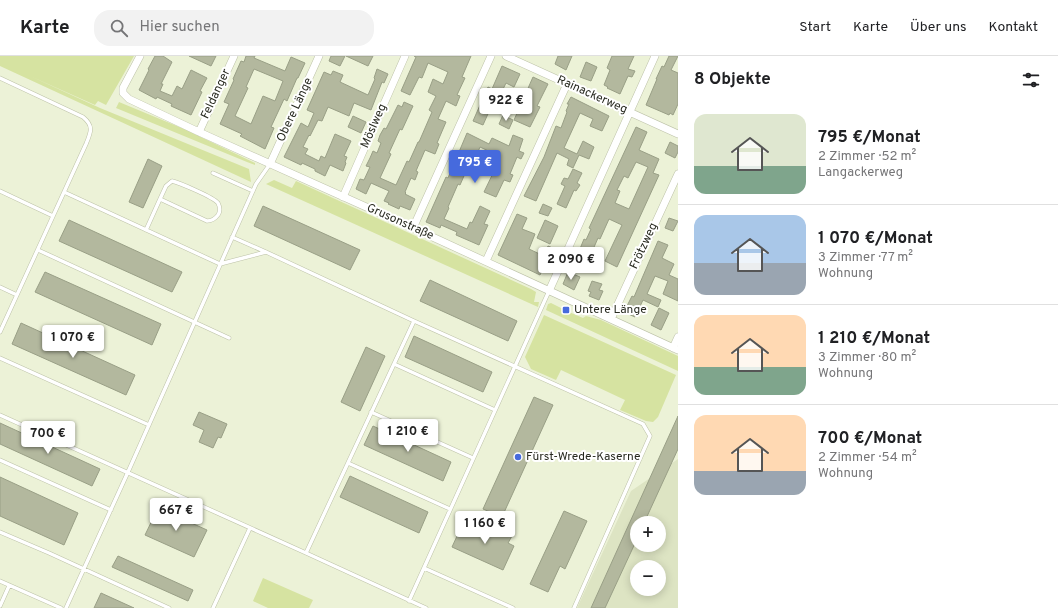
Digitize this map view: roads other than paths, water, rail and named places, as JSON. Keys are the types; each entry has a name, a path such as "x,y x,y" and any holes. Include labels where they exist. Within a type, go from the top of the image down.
{"street":[{"name":"Grusonstraße","path":"140,56 124,85 123,93 129,99 676,349"},
{"name":"Feldanger","path":"199,132 234,56"},
{"name":"Obere Länge","path":"270,164 320,56"},
{"name":"Möslweg","path":"342,197 406,56"},
{"path":"413,228 491,56"},
{"name":"Rainackerweg","path":"506,56 678,134"},
{"path":"549,291 655,56"},
{"path":"486,262 567,84"},
{"name":"Frötzweg","path":"611,319 678,174"},
{"path":"676,349 678,337"}],"lane":[{"path":"0,78 83,117 88,122 90,128 90,134 0,332"},
{"path":"66,608 256,184 270,164"},
{"path":"213,173 253,191"},
{"path":"146,230 160,199 166,186 172,181 216,202 219,207 219,214 213,220 207,221 160,199"},
{"path":"0,191 53,216"},
{"path":"64,192 220,264 266,252"},
{"path":"232,237 643,424 650,436 574,608"},
{"path":"38,250 229,338"},
{"path":"0,288 17,295"},
{"path":"409,601 549,291"},
{"path":"306,553 414,321"},
{"path":"0,358 149,425"},
{"path":"394,364 495,410"},
{"path":"371,412 473,458"},
{"path":"0,415 426,608"},
{"path":"0,460 111,510"},
{"path":"348,463 450,509"},
{"path":"213,608 250,528"},
{"path":"0,532 84,568 169,608"},
{"path":"424,568 513,608"},
{"path":"0,581 61,608"},
{"path":"0,606 9,586"}],"place":[{"name":"Untere Länge","path":"566,310"},
{"name":"Fürst-Wrede-Kaserne","path":"518,457"}]}
